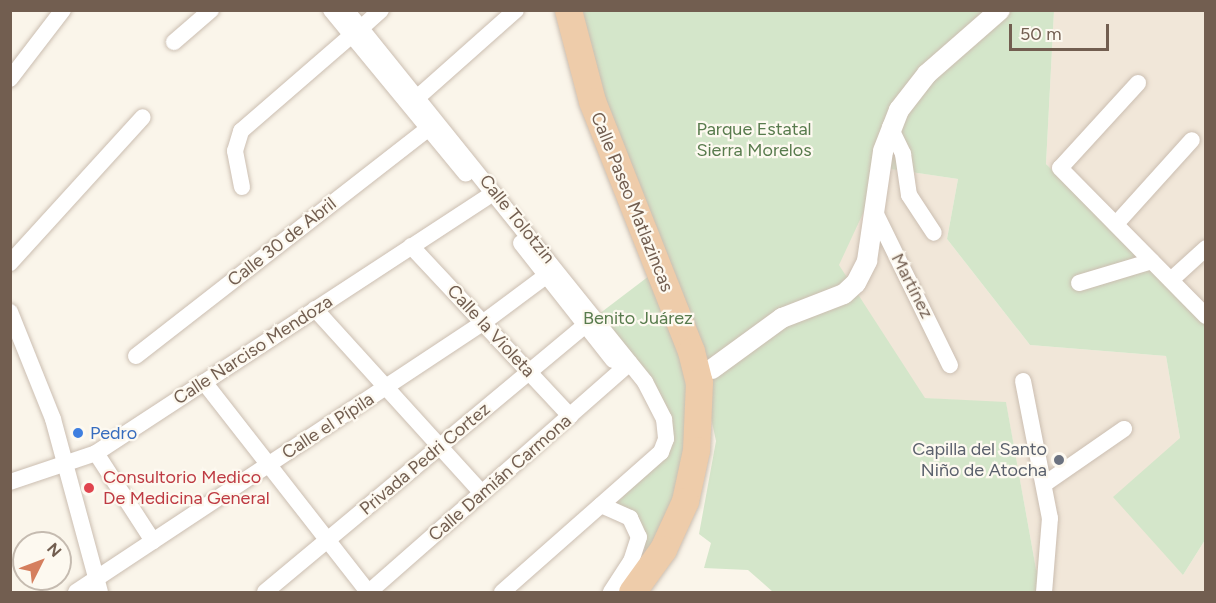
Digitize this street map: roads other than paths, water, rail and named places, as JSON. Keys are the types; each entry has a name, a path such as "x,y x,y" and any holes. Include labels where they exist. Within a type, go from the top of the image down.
{"highway":[{"name":"Calle Paseo Matlazincas","path":"568,10 592,101 688,342 699,381 696,450 688,492 667,542 632,592"},
{"name":"Calle Paseo Matlazincas","path":"583,10 611,114 712,369 715,434 705,490 683,548 653,592"}],"street":[{"path":"174,42 211,10"},
{"name":"Calle Tolotzin","path":"330,10 356,32 418,96 626,367"},
{"name":"Calle Tolotzin","path":"346,10 356,32 429,128 586,325 659,405 666,439 661,452 601,505"},
{"path":"242,187 235,151 241,131 381,10"},
{"path":"418,96 516,10"},
{"path":"712,369 782,318 852,288 867,261 872,207 891,127 909,94 927,74 1000,10"},
{"path":"10,78 58,12"},
{"path":"1138,83 1062,165 1061,170 1206,316"},
{"path":"10,263 143,117"},
{"path":"891,127 903,154 909,195 934,233"},
{"name":"Calle 30 de Abril","path":"136,356 429,128"},
{"path":"1116,224 1192,140"},
{"name":"Calle Narciso Mendoza","path":"10,482 96,453 486,198"},
{"name":"Martínez","path":"872,207 950,365"},
{"name":"Calle la Violeta","path":"411,246 570,416"},
{"path":"1171,280 1206,248"},
{"path":"1079,283 1152,261"},
{"name":"Calle el Pípila","path":"76,592 98,586 153,542 484,322 547,275"},
{"path":"315,309 482,493"},
{"path":"10,312 41,380 98,586"},
{"name":"Privada Pedri Cortez","path":"265,592 586,325"},
{"name":"Calle Damián Carmona","path":"368,592 626,367"},
{"path":"204,381 267,466 368,592"},
{"path":"1023,381 1046,483 1052,541 1049,589"},
{"path":"1046,483 1124,429"},
{"path":"96,453 153,542"},
{"path":"502,592 601,505 630,518 639,537 631,561 611,592"}],"place":[{"name":"Pedro","path":"78,433"},
{"name":"Capilla del Santo Niño de Atocha","path":"1059,460"},
{"name":"Consultorio Medico De Medicina General","path":"89,488"}],"park label":[{"name":"Parque Estatal Sierra Morelos","path":"754,140"},
{"name":"Benito Juárez","path":"638,318"}]}
